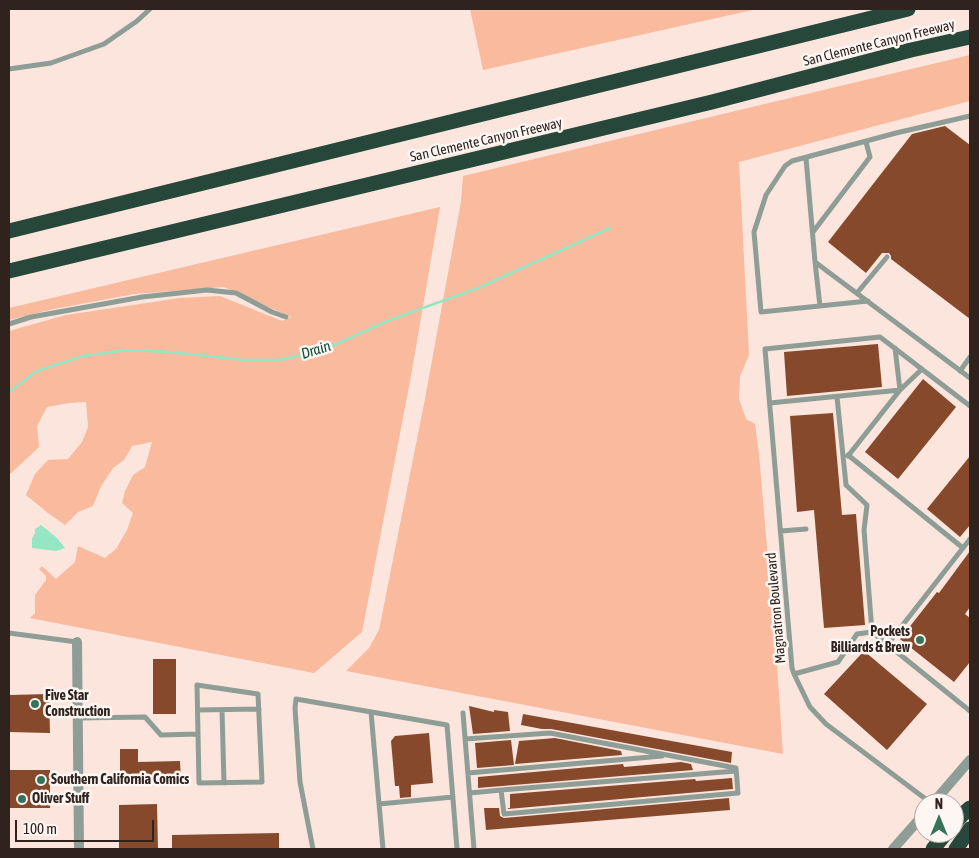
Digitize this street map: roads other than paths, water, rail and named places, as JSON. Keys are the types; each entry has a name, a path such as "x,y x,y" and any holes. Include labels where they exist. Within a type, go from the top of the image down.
{"highway":[{"name":"San Clemente Canyon Freeway","path":"9,229 40,223 908,9"},
{"name":"San Clemente Canyon Freeway","path":"9,271 712,102 912,50 970,37"},
{"path":"956,849 970,829"}],"street":[{"path":"77,642 78,849"},
{"path":"941,793 970,760"},
{"path":"893,849 914,825"}],"lane":[{"path":"9,69 51,63 104,44 150,9"},
{"path":"868,301 761,312 754,232 766,195 785,166 792,161 970,116"},
{"path":"812,232 870,157 866,142"},
{"path":"806,158 820,306"},
{"path":"857,293 887,257"},
{"path":"815,262 970,378"},
{"path":"9,324 31,318 142,297 207,290 236,293 272,312 286,316"},
{"name":"Magnatron Boulevard","path":"895,348 880,337 765,349 791,658 794,674 810,707 826,724 919,793"},
{"path":"895,348 970,406"},
{"path":"895,348 900,390"},
{"path":"960,371 970,357"},
{"path":"842,462 900,390 922,369"},
{"path":"770,403 900,390"},
{"path":"837,397 842,462 846,485 867,505 864,530 872,632 970,711"},
{"path":"848,455 963,548"},
{"path":"780,531 806,529"},
{"path":"887,645 970,539"},
{"path":"794,674 838,662 857,634 872,632"},
{"path":"9,633 77,642"},
{"path":"197,685 258,694 259,709 262,782 199,783 197,685"},
{"path":"313,849 300,782 296,699 447,725 457,849"},
{"path":"198,710 259,709"},
{"path":"222,710 224,783"},
{"path":"371,712 383,849"},
{"path":"463,713 474,849"},
{"path":"77,718 145,717 161,735 198,734"},
{"path":"465,739 550,733 736,768 738,793 504,814 501,790"},
{"path":"468,773 668,756"},
{"path":"470,793 736,771"},
{"path":"379,804 453,797"}],"waterway":[{"name":"Drain","path":"9,392 37,371 83,356 127,350 170,352 244,360 279,360 321,351 387,321 478,288 610,228"}],"place":[{"name":"Pockets Billiards & Brew","path":"920,640"},
{"name":"Five Star Construction","path":"35,704"},
{"name":"Southern California Comics","path":"41,780"},
{"name":"Oliver Stuff","path":"22,799"}]}
